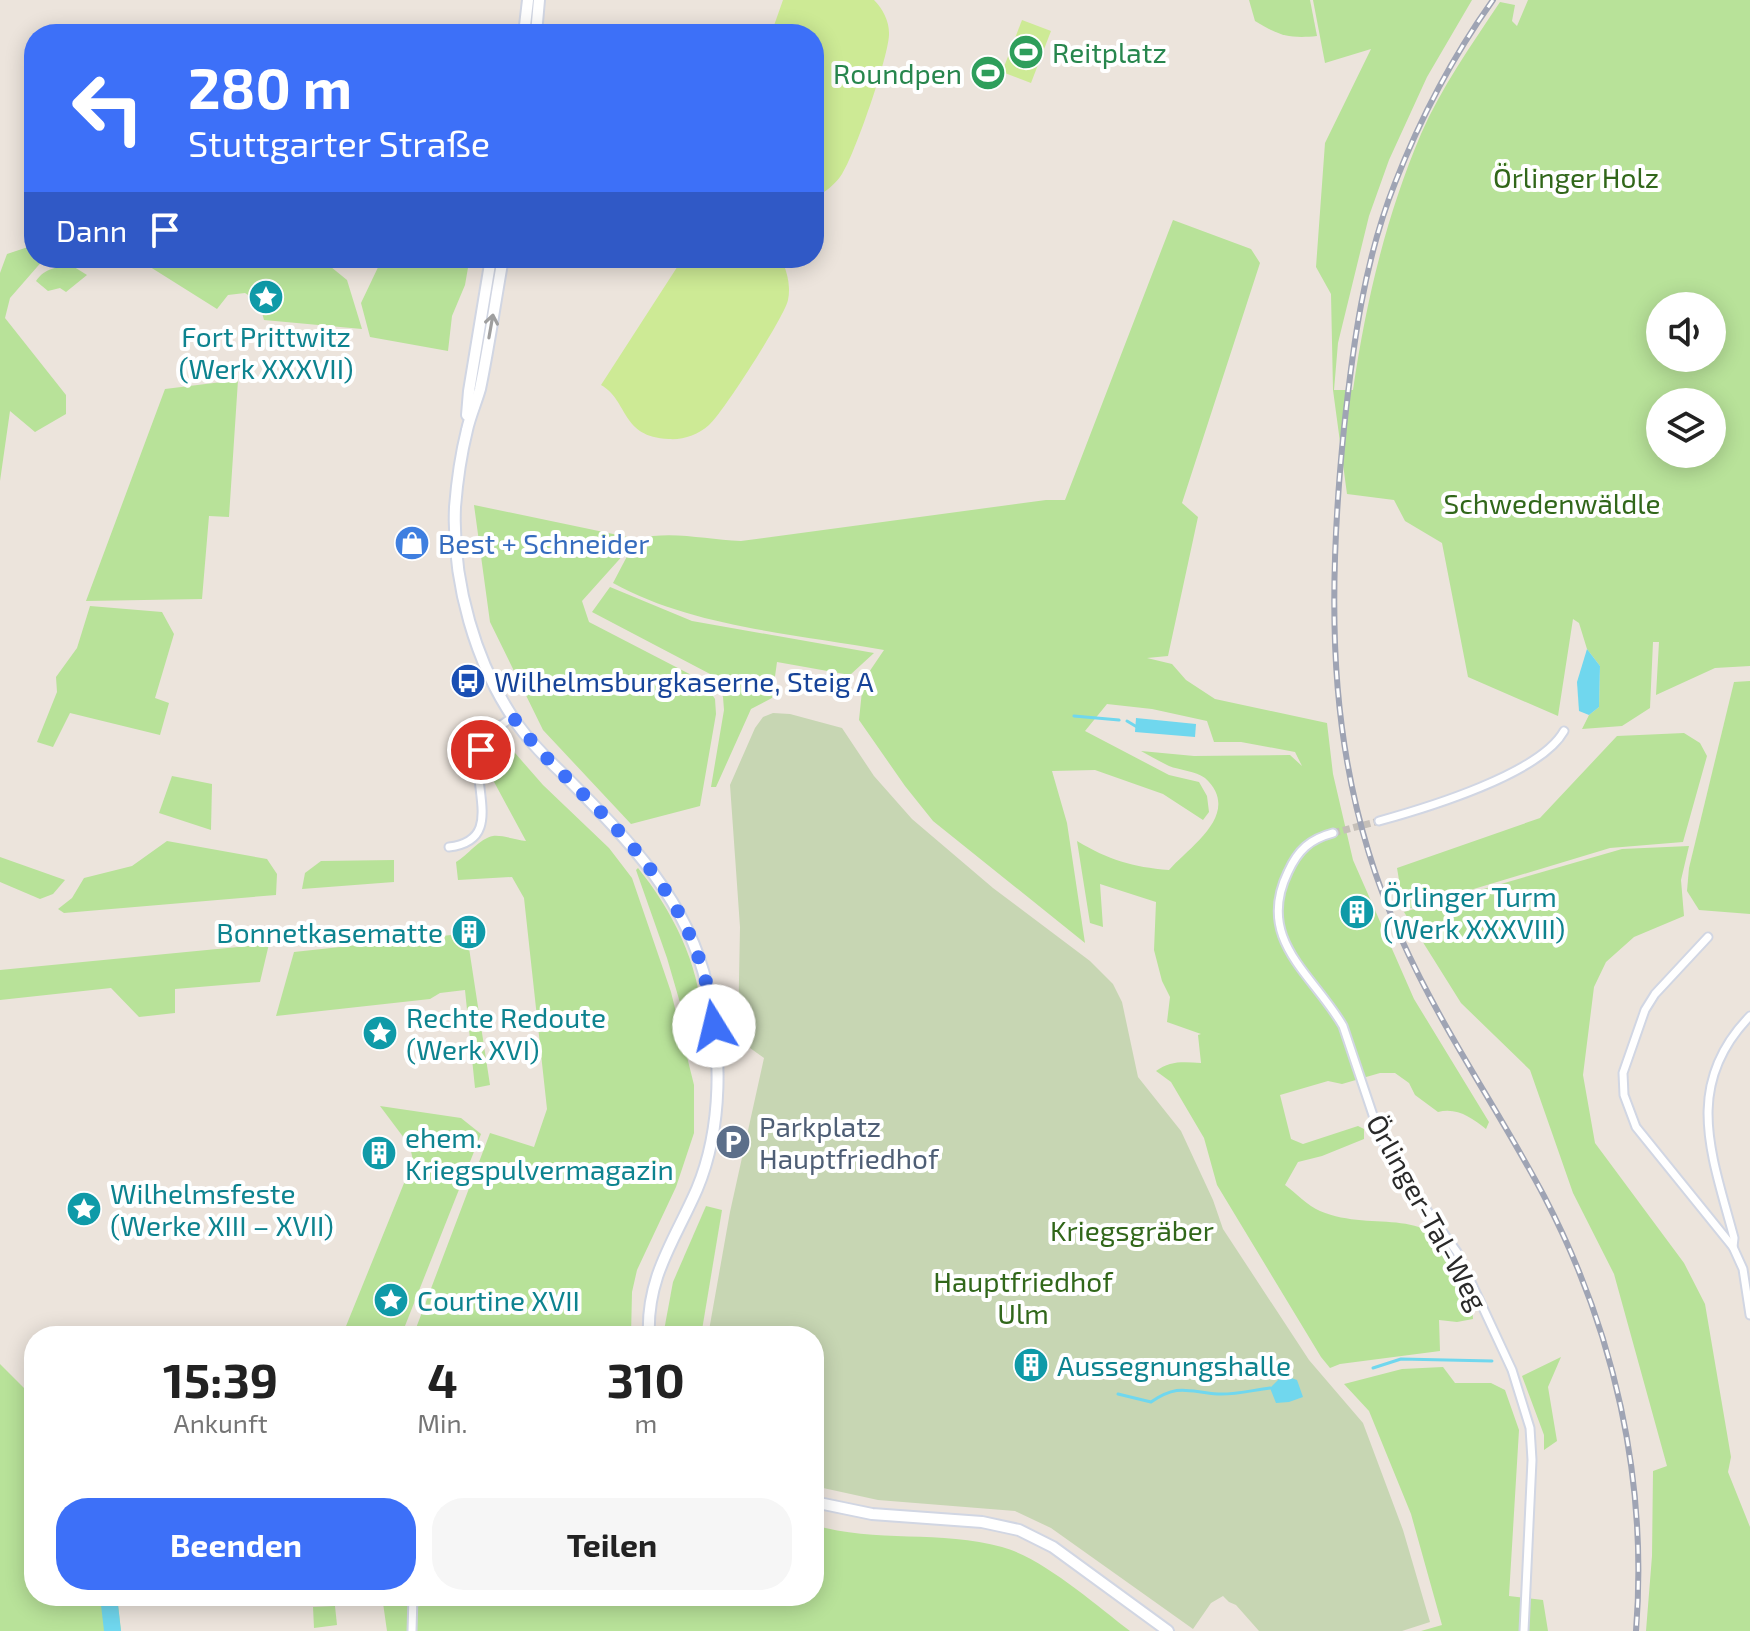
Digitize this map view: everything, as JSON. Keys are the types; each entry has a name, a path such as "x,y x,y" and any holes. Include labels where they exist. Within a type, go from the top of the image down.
{"main road":[{"path":"525,24 528,0"},
{"path":"538,24 542,0"},
{"path":"489,268 469,391 456,507 459,567 480,652 513,717 541,752 613,825 671,895 693,939 708,988 717,1061 713,1129 697,1188 657,1270 650,1326"},
{"path":"467,429 479,391 501,268"},
{"path":"824,1504 872,1514 982,1522 1019,1530 1047,1544 1168,1631"}],"street":[{"path":"449,847 468,842 480,829 483,818 478,774 481,750 493,731 513,717"},
{"path":"1379,821 1493,781 1556,744 1564,731"},
{"name":"Örlinger-Tal-Weg","path":"1333,833 1310,841 1294,857 1279,894 1282,932 1295,965 1333,1009 1343,1026 1381,1139 1408,1184 1457,1252 1512,1370 1530,1428 1532,1460 1524,1631"},
{"path":"1708,937 1655,994 1645,1010 1623,1073 1624,1095 1636,1127 1733,1247 1746,1268 1750,1315"},
{"path":"1733,1247 1734,1238 1708,1136 1708,1105 1722,1050 1750,1016"},
{"path":"412,1631 413,1606"}],"green space":[{"path":"783,0 874,0 885,15 889,29 888,44 878,82 848,164 836,182 824,192 824,24 775,24"},
{"path":"1249,0 1310,0 1317,36 1291,36 1270,30 1255,21"},
{"path":"1313,0 1472,0 1427,77 1389,160 1369,216 1338,343 1334,390 1353,390 1379,260 1397,196 1421,134 1458,66 1500,2 1515,5 1512,21 1517,26 1528,0 1750,0 1750,666 1715,668 1656,695 1659,642 1653,642 1650,708 1622,726 1582,729 1589,715 1599,707 1600,666 1587,649 1579,623 1573,619 1558,716 1468,677 1442,543 1405,521 1394,500 1347,494 1333,390 1331,294 1316,267 1325,143 1371,49 1325,63"},
{"name":"Reitplatz","path":"1022,20 1051,31 1031,83 1002,72"},
{"path":"1173,220 1251,249 1260,263 1182,503 1198,517 1168,656 1147,658 1172,664 1186,680 1215,699 1327,723 1333,774 1353,860 1414,999 1489,1122 1486,1129 1458,1112 1438,1112 1415,1095 1409,1083 1395,1073 1380,1073 1342,1084 1328,1081 1280,1095 1291,1139 1303,1144 1358,1126 1364,1129 1364,1139 1298,1162 1285,1185 1320,1211 1341,1217 1403,1223 1437,1237 1451,1252 1462,1277 1473,1319 1457,1322 1439,1320 1440,1351 1340,1364 1330,1368 1321,1357 1217,1185 1204,1138 1171,1082 1156,1071 1172,1063 1201,1063 1198,1035 1201,1034 1167,1022 1170,997 1162,981 1154,950 1156,902 1100,884 1103,927 1090,923 1077,841 1121,862 1169,870 1200,840 1216,816 1218,804 1215,791 1205,778 1169,766 1141,751 1194,756 1290,755 1302,766 1295,752 1241,742 1214,742 1207,721 1152,709 1107,704 1085,731 1169,775 1199,782 1207,796 1209,812 1203,820 1163,794 1095,770 1052,771 1067,823 1085,943 933,821 859,720 863,681 884,650 745,627 676,610 644,598 613,583 634,543 582,601 589,622 703,681 715,699 716,714 700,806 631,824 543,730 490,622 474,505 637,539 676,535 741,541 1065,500"},
{"path":"24,248 24,268 36,268 10,298 5,318 66,395 66,414 35,432 10,411 0,481 0,273 7,254"},
{"path":"76,268 87,275 66,292 60,288 48,291 36,281 47,271"},
{"path":"152,268 332,268 347,280 362,329 264,320 259,302 245,293 228,295 217,309"},
{"path":"378,268 468,268 465,285 452,316 448,351 370,337 361,303"},
{"path":"677,268 785,268 789,295 784,310 739,385 705,429 680,439 653,437 633,425 617,400 601,385"},
{"path":"238,380 229,517 209,516 202,599 86,601 165,389"},
{"path":"610,587 692,621 874,653 850,675 777,662 772,698 751,709 716,787 711,787 724,710 723,697 712,675 592,612"},
{"path":"90,606 162,612 174,634 155,698 169,703 160,735 70,713 53,747 37,742 57,692 56,677 77,648"},
{"path":"1750,681 1750,914 1699,910 1687,891 1689,868 1734,682"},
{"name":"Hauptfriedhof Ulm","path":"773,713 790,714 842,728 874,776 912,819 993,888 1090,961 1113,984 1122,1002 1138,1077 1181,1131 1223,1229 1309,1360 1363,1423 1403,1530 1430,1622 1402,1631 1259,1631 1236,1605 1223,1596 1211,1603 1193,1629 1051,1528 1015,1511 878,1500 824,1488 824,1326 710,1326 730,1212 764,1058 750,1048 752,1034 738,1032 740,927 730,785 763,717"},
{"path":"1684,733 1700,743 1707,756 1683,842 1610,848 1404,910 1397,868 1540,818 1617,736"},
{"path":"499,742 508,745 543,785 609,848 632,878 671,992 694,1085 694,1133 676,1187 637,1270 632,1292 631,1326 417,1326 490,1133 534,1147 547,1109 524,898 512,877 458,880 456,862 488,837 526,841 486,767 486,756"},
{"path":"172,776 212,784 211,830 159,813"},
{"path":"167,841 267,859 277,874 276,895 64,913 58,909 72,898 84,878 132,866"},
{"path":"1689,846 1681,880 1684,916 1634,937 1606,962 1594,987 1583,1075 1595,1143 1684,1263 1705,1304 1731,1457 1728,1472 1750,1527 1750,1631 1646,1631 1652,1556 1653,1471 1667,1466 1614,1274 1573,1193 1530,1070 1461,1003 1404,912 1622,849"},
{"path":"0,857 65,880 53,894 40,899 0,882"},
{"path":"394,860 394,882 302,889 305,873 321,861"},
{"path":"638,868 663,903 683,942 697,983 702,1025 695,1024 683,1013 636,870"},
{"path":"451,935 469,948 490,1085 475,1088 465,990 440,993 430,999 276,1016 294,952"},
{"path":"269,944 260,982 175,989 175,1013 139,1017 111,988 0,1000 0,970"},
{"path":"380,1106 461,1118 481,1134 405,1326 346,1326 413,1161 410,1146"},
{"path":"706,1206 722,1210 703,1326 665,1326 673,1282"},
{"path":"1561,1357 1548,1387 1557,1441 1544,1450 1544,1435 1522,1376"},
{"path":"0,1364 24,1388 24,1606 118,1606 121,1631 0,1631"},
{"path":"1443,1367 1455,1383 1491,1383 1505,1390 1519,1430 1509,1596 1543,1600 1548,1631 1421,1631 1442,1625 1411,1514 1369,1411 1344,1384 1402,1369"},
{"path":"824,1527 861,1534 956,1539 1002,1547 1052,1572 1130,1631 387,1631 383,1606 824,1606"},
{"path":"335,1606 337,1625 314,1628 313,1607"}],"water":[{"path":"1587,649 1600,666 1599,707 1589,715 1579,711 1577,682"},
{"path":"1136,718 1196,724 1195,737 1135,732"},
{"path":"1283,1375 1297,1380 1303,1397 1276,1403 1270,1388"},
{"path":"101,1606 118,1606 121,1631 104,1631"}],"waterway":[{"path":"1074,716 1119,720"},
{"path":"1127,721 1137,727"},
{"path":"1373,1368 1401,1359 1492,1361"},
{"path":"1118,1394 1151,1402 1177,1391 1224,1394 1270,1388"}],"tunnel":[{"path":"1333,833 1379,821"}],"railway":[{"path":"1493,0 1438,88 1415,135 1384,213 1361,304 1351,366 1338,494 1334,624 1338,688 1345,751 1358,814 1376,876 1401,938 1434,1004 1544,1196 1569,1247 1607,1352 1631,1462 1637,1518 1636,1631"}],"place":[{"name":"Reitplatz","path":"1026,52"},
{"name":"Roundpen","path":"988,73"},
{"name":"Fort Prittwitz (Werk XXXVII)","path":"266,297"},
{"name":"Best + Schneider","path":"412,543"},
{"name":"Wilhelmsburgkaserne, Steig A","path":"468,681"},
{"name":"Örlinger Turm (Werk XXXVIII)","path":"1357,912"},
{"name":"Bonnetkasematte","path":"469,932"},
{"name":"Rechte Redoute (Werk XVI)","path":"380,1033"},
{"name":"Parkplatz Hauptfriedhof","path":"733,1142"},
{"name":"ehem. Kriegspulvermagazin","path":"379,1153"},
{"name":"Wilhelmsfeste (Werke XIII – XVII)","path":"84,1209"},
{"name":"Courtine XVII","path":"391,1300"},
{"name":"Aussegnungshalle","path":"1031,1365"}],"route":[{"path":"481,750 493,731 513,717 541,752 649,865 671,895 697,951 708,988 714,1026"}],"park label":[{"name":"Örlinger Holz","path":"1576,177"},
{"name":"Schwedenwäldle","path":"1552,503"},
{"name":"Kriegsgräber","path":"1132,1230"}]}
